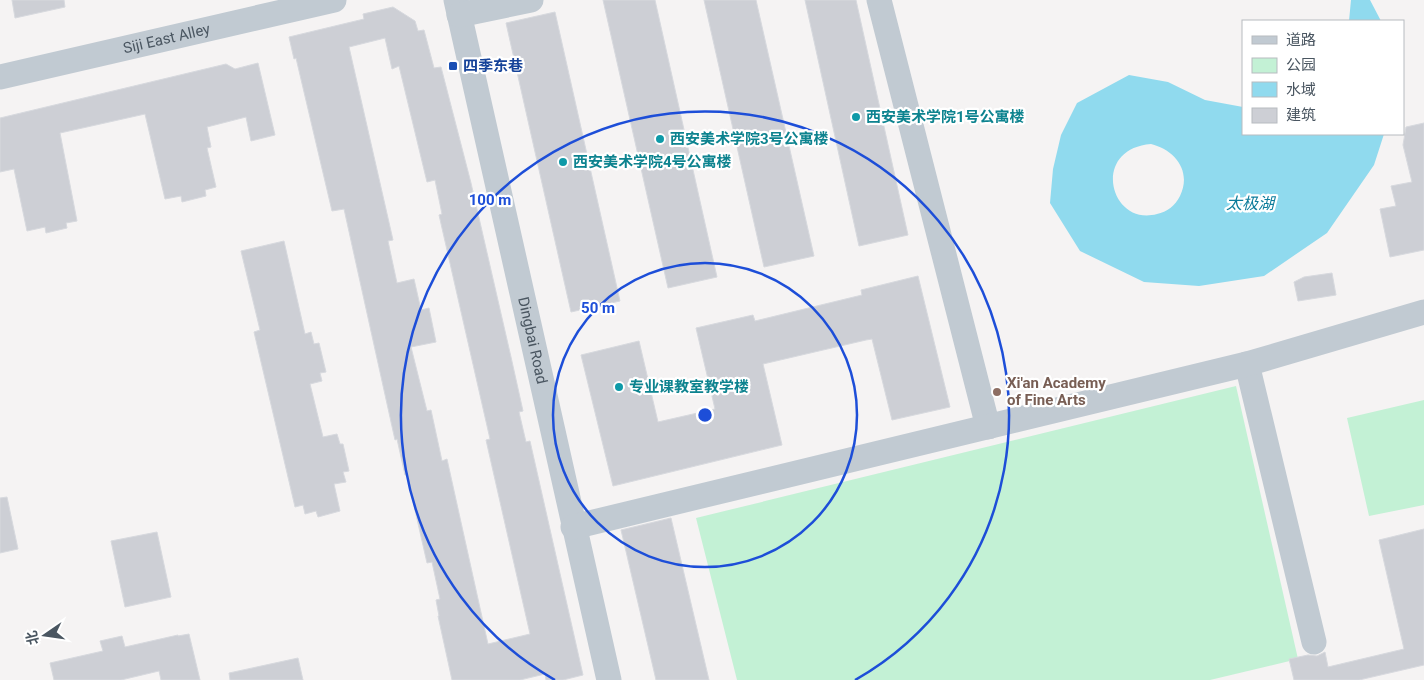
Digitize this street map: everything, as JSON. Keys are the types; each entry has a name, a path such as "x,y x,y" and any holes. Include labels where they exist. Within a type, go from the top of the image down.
{"street":[{"name":"Siji East Alley","path":"0,76 334,0"},
{"path":"458,8 531,0"},
{"path":"879,0 988,427"},
{"name":"Dingbai Road","path":"458,8 608,680"},
{"path":"573,527 1248,364 1424,312"},
{"path":"1248,364 1314,642"}],"green space":[{"path":"1236,386 1298,659 1210,680 737,680 696,518"},
{"path":"1424,400 1424,505 1369,516 1347,418"}],"water":[{"path":"1351,0 1370,0 1380,20 1349,20"},
{"name":"太极湖","path":"1129,75 1168,82 1205,100 1242,107 1242,135 1384,135 1374,165 1327,233 1264,276 1199,286 1144,282 1080,251 1050,203 1053,169 1061,135 1077,103","holes":["1151,144 1167,151 1179,163 1184,178 1178,200 1173,206 1157,214 1141,215 1128,209 1118,199 1114,186 1114,172 1120,159 1132,149"]}],"building":[{"path":"12,0 64,0 65,7 15,18"},
{"name":"西安美术学院3号公寓楼","path":"603,0 655,0 717,277 668,288"},
{"path":"704,0 756,0 814,256 764,267"},
{"name":"西安美术学院1号公寓楼","path":"805,0 856,0 908,235 859,246"},
{"path":"393,7 415,21 418,31 424,30 434,68 441,67 471,183 523,411 519,412 526,442 530,441 583,675 563,680 546,680 545,674 520,680 452,680 438,616 436,600 440,599 432,562 427,563 407,475 405,475 397,439 395,440 344,209 332,211 296,58 294,59 289,37 364,19 363,14","holes":["385,38 392,69 399,66 427,182 435,180 442,214 439,215 490,439 486,440 530,634 488,644 447,459 442,461 431,410 427,411 411,347 436,342 429,308 421,310 414,279 397,283 388,241 393,240 349,47"]},
{"name":"西安美术学院4号公寓楼","path":"555,12 620,301 571,312 506,23"},
{"path":"258,63 275,135 251,141 246,117 207,127 211,147 207,148 216,187 205,190 206,196 182,202 181,196 165,199 145,114 60,133 77,221 66,223 67,228 46,233 45,227 27,231 14,169 0,172 0,118 226,64 235,69"},
{"path":"1424,123 1424,250 1390,257 1380,209 1396,206 1391,186 1412,182 1403,145 1406,127"},
{"path":"284,241 305,334 311,332 314,344 319,343 326,372 320,373 322,381 310,384 323,437 337,434 340,444 343,444 349,471 343,472 346,482 334,484 340,511 318,517 316,511 305,514 303,505 295,507 254,332 260,330 241,251"},
{"path":"1332,273 1336,295 1298,301 1294,282 1304,277"},
{"name":"专业课教室教学楼","path":"918,276 950,407 892,420 872,339 763,364 782,445 613,486 581,355 639,341 658,422 715,409 696,328 753,315 755,321 862,295 861,290"},
{"path":"7,497 18,549 0,553 0,498"},
{"path":"671,518 709,680 656,680 621,530"},
{"path":"1424,529 1424,665 1359,680 1294,680 1289,659 1308,655 1317,656 1325,652 1328,667 1404,649 1379,540"},
{"path":"157,532 171,597 125,607 111,541"},
{"path":"189,634 200,680 161,680 159,671 121,680 54,680 50,663 103,651 100,641 122,636 125,647"},
{"path":"298,658 303,680 230,680 229,673"}],"place":[{"name":"四季东巷","path":"453,66"},
{"name":"西安美术学院1号公寓楼","path":"856,117"},
{"name":"西安美术学院3号公寓楼","path":"660,139"},
{"name":"西安美术学院4号公寓楼","path":"563,162"},
{"name":"专业课教室教学楼","path":"619,387"},
{"name":"Xi'an Academy of Fine Arts","path":"997,392"}]}
